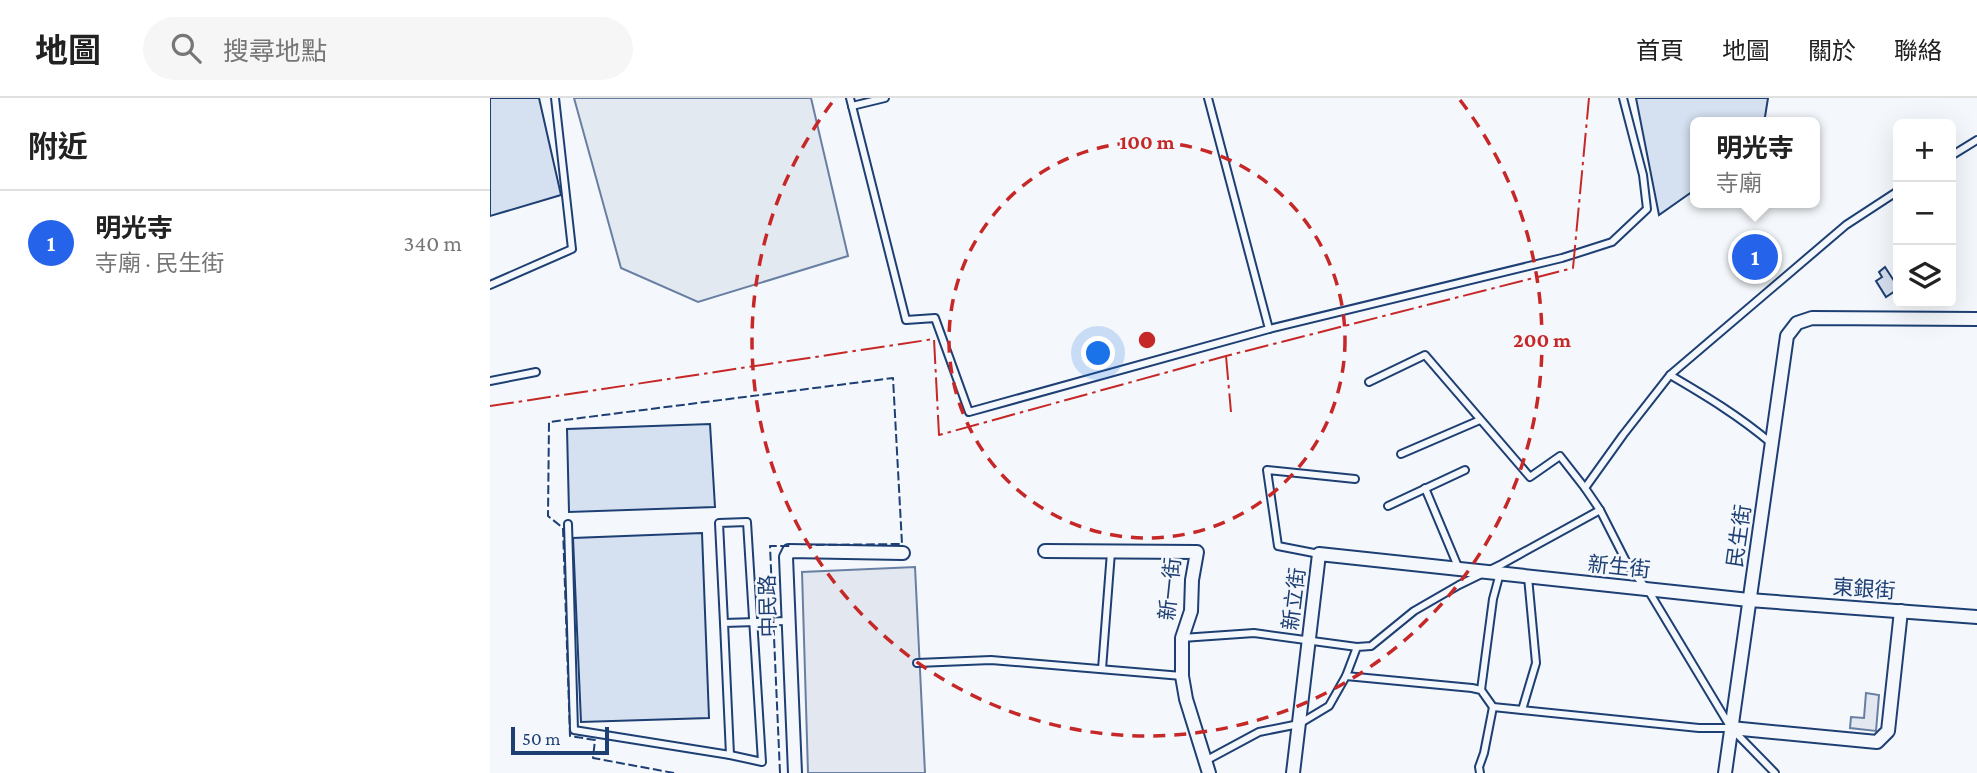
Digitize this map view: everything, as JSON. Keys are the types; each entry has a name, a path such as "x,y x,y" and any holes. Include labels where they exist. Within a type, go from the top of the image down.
{"street":[{"name":"民生街","path":"1726,773 1787,336 1797,323 1812,318 1977,319"},
{"name":"中民路","path":"794,773 786,557 789,551 903,552"},
{"name":"新一街","path":"1045,551 1197,552 1192,580 1191,611 1182,638 1182,676 1186,699 1208,767"},
{"name":"新立街","path":"1293,773 1319,554 1486,572"},
{"name":"新生街","path":"1486,572 1501,569 1528,577 1749,600"},
{"name":"東銀街","path":"1749,600 1977,617"},
{"path":"1731,728 1877,742 1888,732 1901,611"}],"lane":[{"path":"490,285 572,249 555,98"},
{"path":"850,98 906,320 935,318 969,412 1269,329 1562,258 1612,242 1647,209 1643,175 1623,98"},
{"path":"852,106 885,98"},
{"path":"1208,98 1269,329"},
{"path":"1956,153 1977,140"},
{"path":"1585,488 1670,375 1846,225 1893,194"},
{"path":"1369,382 1424,355 1530,477 1560,456 1600,510 1630,569 1648,590 1731,728 1775,773"},
{"path":"490,381 536,372"},
{"path":"1670,375 1718,403 1771,443"},
{"path":"1401,454 1480,420"},
{"path":"1319,554 1278,546 1267,470 1355,479"},
{"path":"1388,506 1465,470"},
{"path":"1425,488 1459,569"},
{"path":"1481,690 1493,598 1501,569 1600,510"},
{"path":"568,524 574,730 762,762 747,522 719,523 730,755"},
{"path":"1102,669 1112,551"},
{"path":"1182,638 1254,633 1357,647 1371,646 1414,611 1486,572"},
{"path":"1522,710 1536,663 1528,577"},
{"path":"724,623 788,621"},
{"path":"1208,767 1259,732 1299,724 1329,706 1346,676 1357,647"},
{"path":"917,663 991,660 1182,676"},
{"path":"1346,676 1481,690 1493,707 1479,767 1480,773"},
{"path":"1493,707 1699,728 1731,728"}],"shaded area":[{"path":"574,98 811,98 848,256 698,302 621,268"},
{"path":"915,567 925,773 808,773 802,572"},
{"path":"1866,693 1879,695 1876,731 1850,728 1851,717 1864,718"}],"building":[{"path":"490,98 539,98 561,195 490,216"},
{"path":"1636,98 1768,98 1765,117 1690,117 1690,193 1659,215"},
{"path":"1885,267 1893,279 1893,292 1886,297 1876,281 1882,277 1879,272"},
{"path":"710,424 715,507 569,512 567,429"},
{"path":"702,533 709,718 581,722 573,538"}],"fence":[{"path":"674,773 593,758 595,740 570,736 563,528 548,516 549,422 893,378 902,544 809,545"},
{"path":"780,773 770,546 792,546"}],"power":[{"path":"490,406 934,339 939,435 1226,356 1573,268 1589,98"},
{"path":"1226,356 1231,412"}],"place":[{"name":"明光寺","path":"1755,257"}]}
